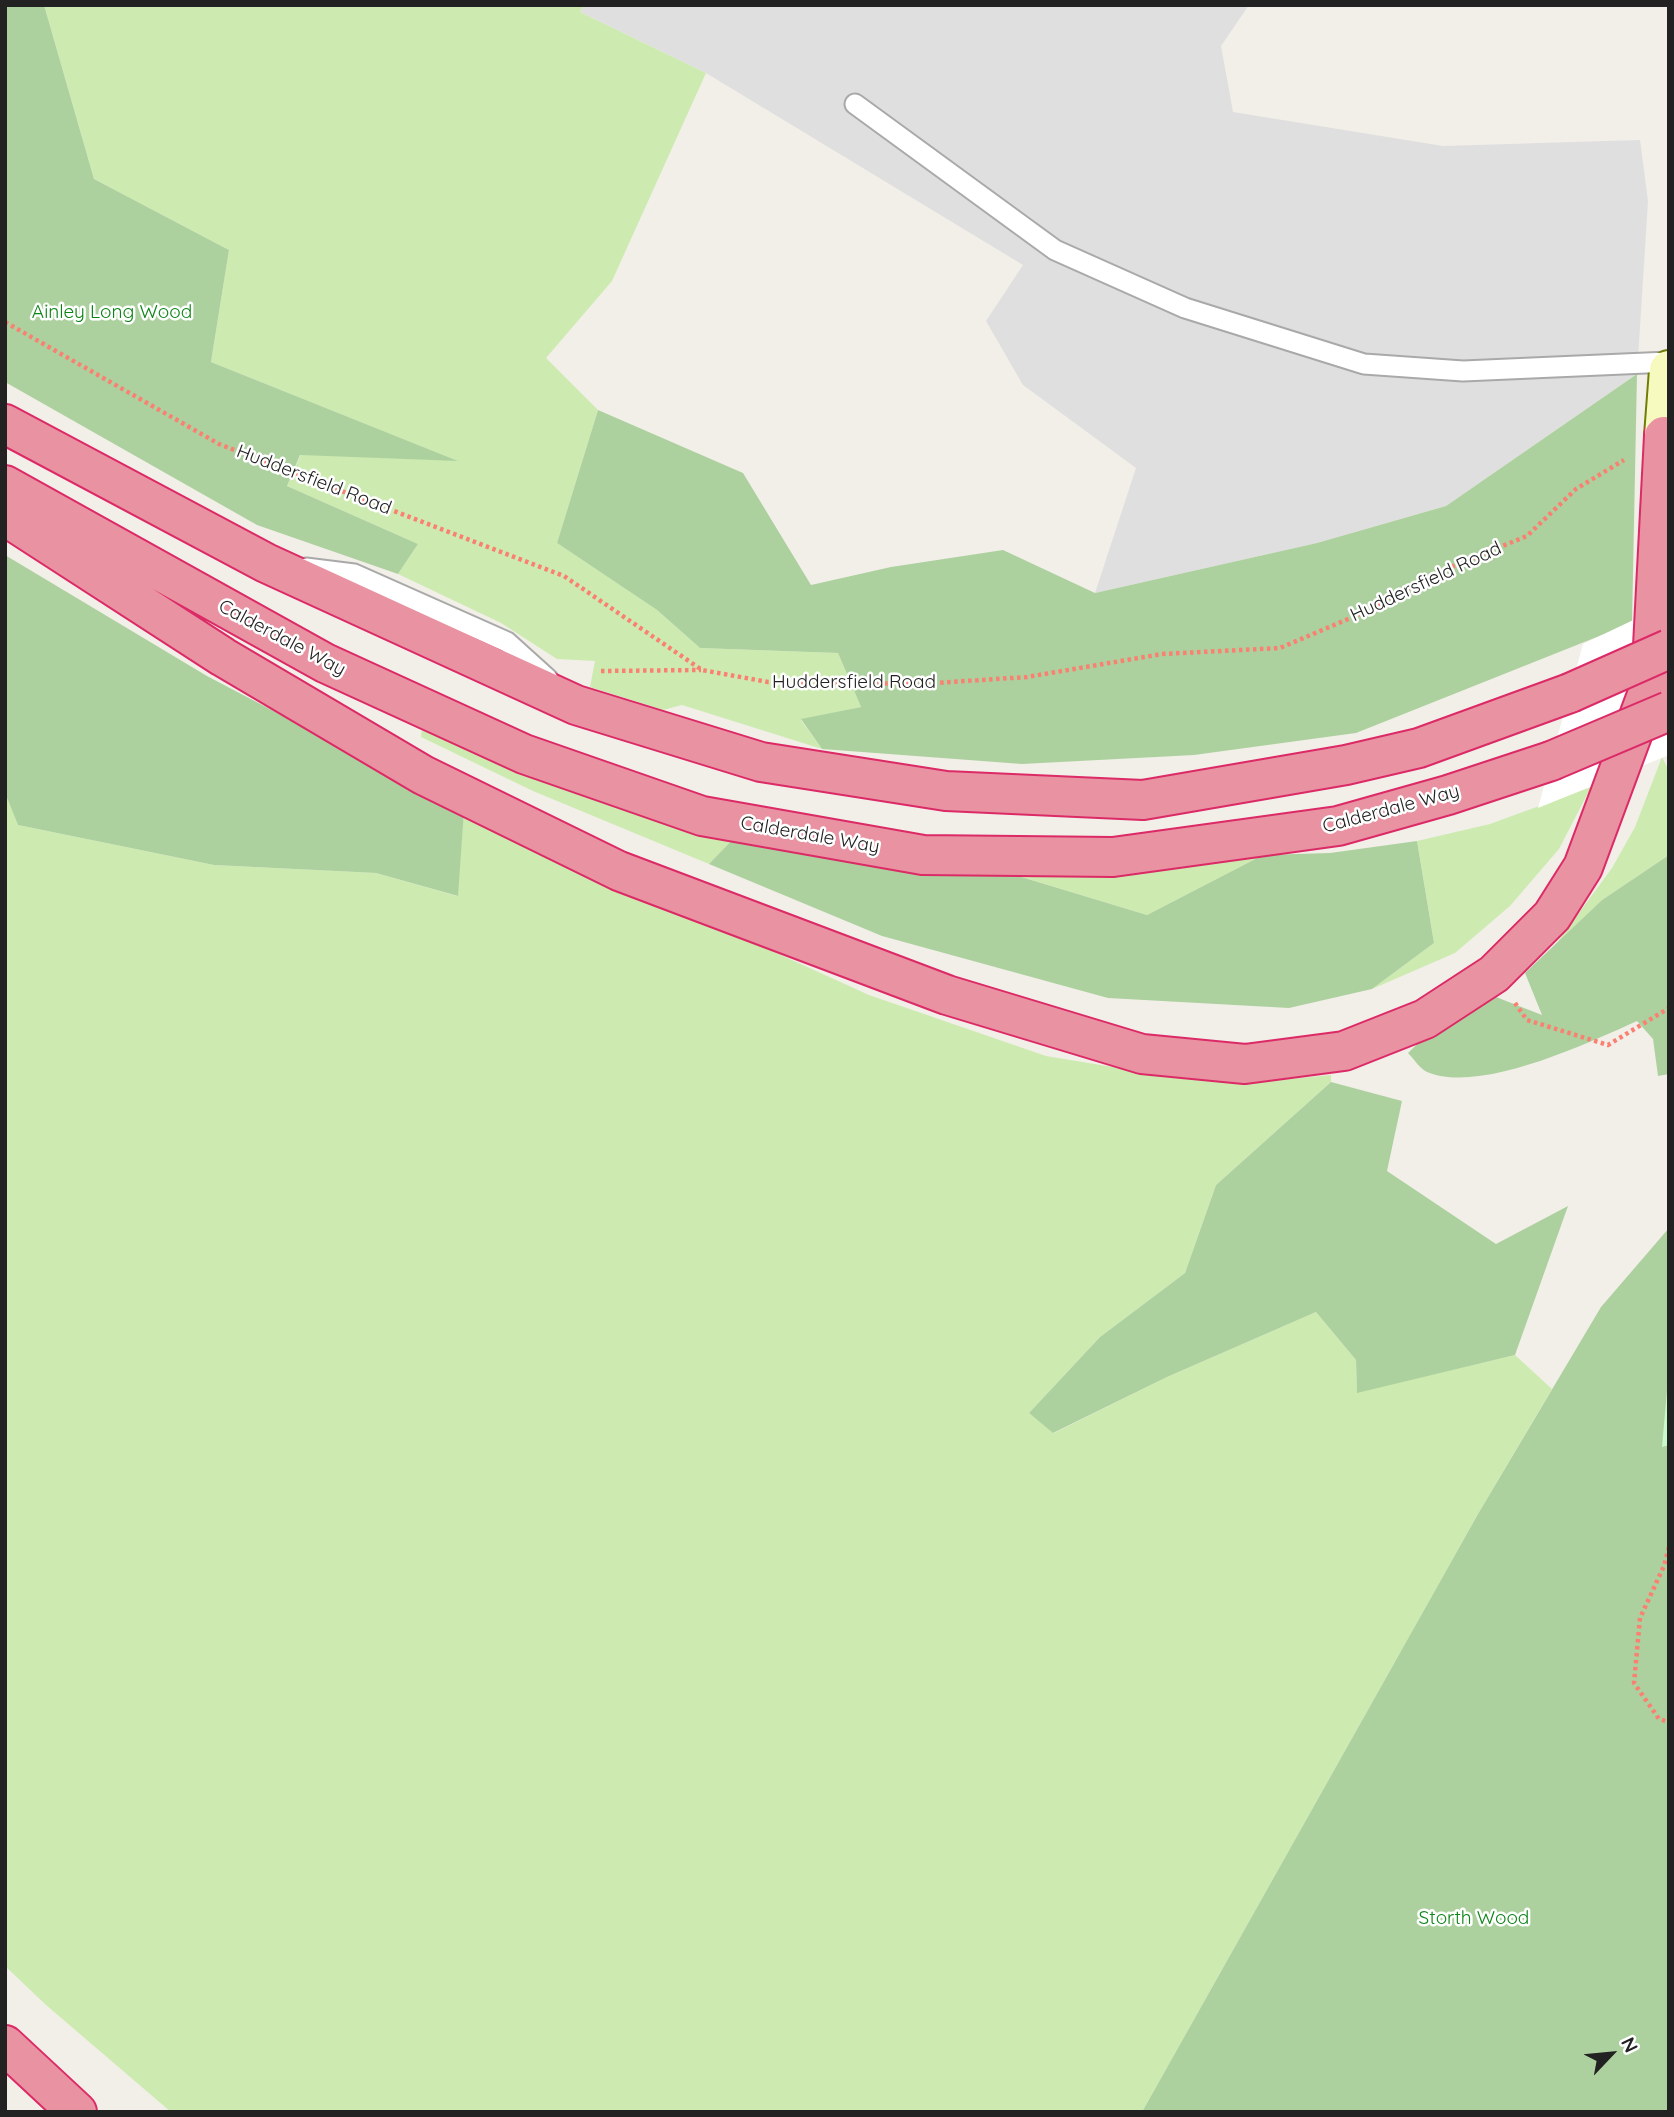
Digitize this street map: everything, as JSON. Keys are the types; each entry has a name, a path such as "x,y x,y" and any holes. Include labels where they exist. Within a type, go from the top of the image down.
{"highway":[{"path":"5,424 266,563 576,705 761,762 946,791 1143,800 1346,765 1419,748 1570,693 1669,649"},
{"path":"5,516 223,657 423,775 619,871 947,995 1142,1054 1245,1064 1344,1051 1425,1019 1494,974 1552,916 1583,867 1651,684 1664,436"},
{"name":"Calderdale Way","path":"5,485 326,663 524,754 702,816 923,855 1114,857 1338,826 1448,795 1551,761 1669,711"},
{"path":"5,2045 77,2112"}],"street":[{"path":"1664,436 1669,370"}],"lane":[{"path":"855,104 1055,250 1185,308 1364,364 1463,371 1669,362"}],"path":[{"name":"Huddersfield Road","path":"5,322 219,444 564,576 702,670 768,682 920,684 1027,677 1162,654 1280,648 1360,614 1439,572 1527,536 1576,489 1664,436"},
{"path":"591,670 632,673 702,670"},
{"path":"1494,974 1527,1020 1608,1045 1669,1008"},
{"path":"1669,1547 1664,1566 1640,1618 1634,1683 1659,1719 1669,1722"}],"shaded area":[{"path":"585,5 1249,5 1221,46 1233,112 1443,146 1640,140 1648,201 1637,374 1446,506 1317,543 1095,593 1136,468 1023,385 986,321 1023,265 706,73 580,12"}],"green space":[{"name":"Ainley Long Wood","path":"5,5 44,5 94,179 229,250 211,362 458,461 300,455 287,486 418,544 398,574 257,525 5,382"},
{"path":"44,5 585,5 580,12 706,73 612,281 546,358 598,410 557,543 657,610 700,648 838,653 861,707 801,720 822,749 682,705 663,710 590,687 595,661 557,659 501,623 398,574 418,544 287,486 301,454 455,460 211,362 229,250 94,179"},
{"path":"1637,374 1632,623 1356,733 1194,755 1022,764 822,749 801,719 861,707 838,653 700,648 657,610 557,543 598,410 743,473 811,585 891,567 1003,550 1095,593 1317,543 1446,506"},
{"path":"5,555 207,676 464,811 458,896 376,873 214,865 18,825 5,793"},
{"path":"422,728 736,836 709,864 533,791 421,737"},
{"path":"1662,757 1669,771 1669,855 1602,900 1556,944 1612,868 1635,827"},
{"path":"1591,787 1559,849 1510,906 1455,953 1372,989 1434,943 1417,841 1490,824"},
{"path":"5,793 18,825 214,865 376,873 457,896 464,811 869,995 1046,1056 1149,1073 1248,1083 1331,1075 1331,1082 1216,1185 1185,1273 1100,1337 1029,1413 1054,1433 1167,1377 1316,1312 1356,1360 1357,1392 1515,1355 1552,1389 1478,1514 1142,2112 171,2112 46,2005 5,1966"},
{"path":"736,836 828,858 1018,876 1147,915 1263,855 1330,853 1417,841 1434,943 1372,989 1289,1008 1108,998 882,936 709,864"},
{"path":"1263,855 1147,915 1018,876 1140,869"},
{"path":"1669,855 1669,1074 1658,1076 1653,1039 1637,1021 1562,1053 1503,1072 1475,1077 1449,1077 1427,1072 1408,1053 1434,1028 1496,997 1542,1015 1525,973 1602,900"},
{"path":"1331,1082 1402,1101 1387,1171 1496,1244 1568,1206 1515,1355 1357,1393 1356,1360 1316,1312 1167,1377 1053,1433 1029,1413 1100,1337 1185,1273 1216,1185"},
{"name":"Storth Wood","path":"1669,1228 1669,2112 1142,2112 1478,1514 1601,1307"},
{"path":"1669,1368 1669,1445 1662,1447"}],"pier":[{"path":"1669,603 1669,755 1538,808 1583,644"}]}
